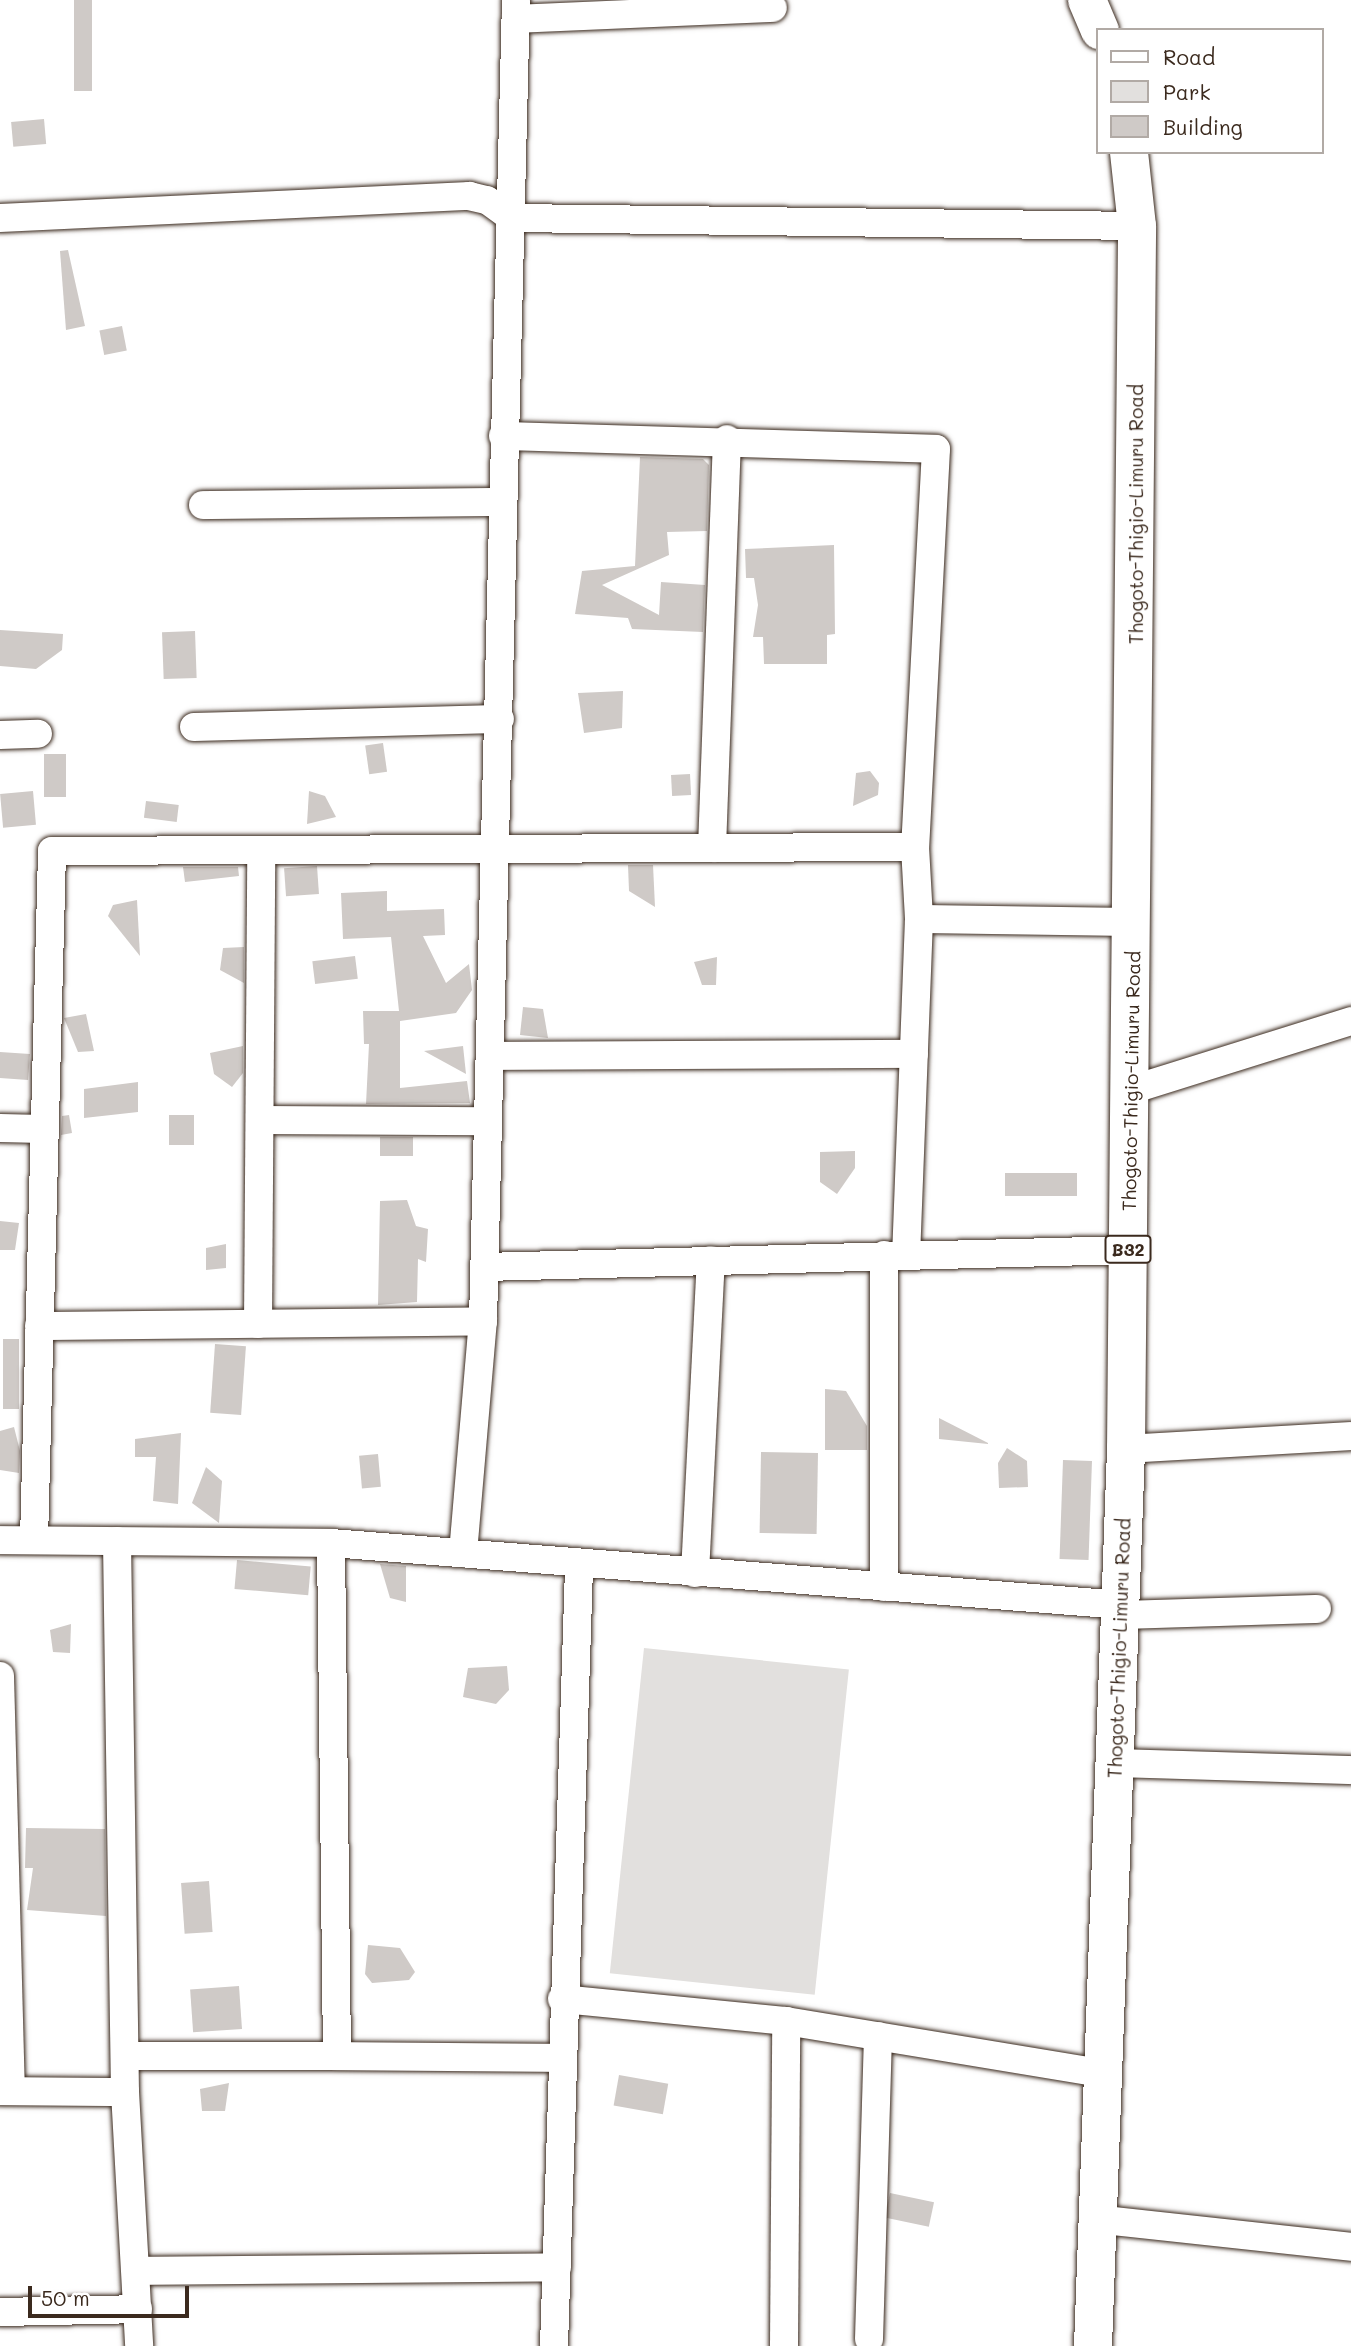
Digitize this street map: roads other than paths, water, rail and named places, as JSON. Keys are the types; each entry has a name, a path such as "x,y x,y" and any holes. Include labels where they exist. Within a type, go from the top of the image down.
{"highway":[{"path":"1087,0 1099,28"},
{"name":"Thogoto-Thigio-Limuru Road","path":"1093,2346 1099,2073 1126,1449 1134,922 1137,226 1129,154"}],"street":[{"path":"463,1553 483,1321 499,852 500,502 512,218 516,10 773,8"},
{"path":"0,218 469,197 487,200 512,218 1137,226"},
{"path":"503,436 727,439 936,449 915,847 919,919 914,1054 895,1255 884,1587"},
{"path":"712,848 727,439"},
{"path":"203,505 500,502"},
{"path":"194,727 500,719"},
{"path":"0,736 38,734"},
{"path":"34,1540 52,851 499,852 915,847"},
{"path":"258,1324 261,850"},
{"path":"919,919 1134,922"},
{"path":"1131,1090 1351,1021"},
{"path":"490,1056 914,1054"},
{"path":"260,1120 488,1121"},
{"path":"0,1128 43,1129"},
{"path":"484,1267 1128,1250"},
{"path":"695,1573 711,1260"},
{"path":"38,1326 483,1321"},
{"path":"1126,1449 1351,1436"},
{"path":"0,1540 331,1543 463,1553 579,1567 884,1587 1121,1610 1317,1609"},
{"path":"117,1541 125,2092 137,2271 139,2346"},
{"path":"331,1543 337,2056"},
{"path":"554,2346 559,2058 579,1567"},
{"path":"0,1676 6,2091 125,2092"},
{"path":"1114,1763 1351,1770"},
{"path":"562,1999 786,2021 1099,2073"},
{"path":"784,2346 786,2021"},
{"path":"869,2339 878,2036"},
{"path":"126,2056 559,2058"},
{"path":"1095,2219 1351,2247"},
{"path":"137,2271 557,2267"},
{"path":"0,2312 138,2309"}]}
